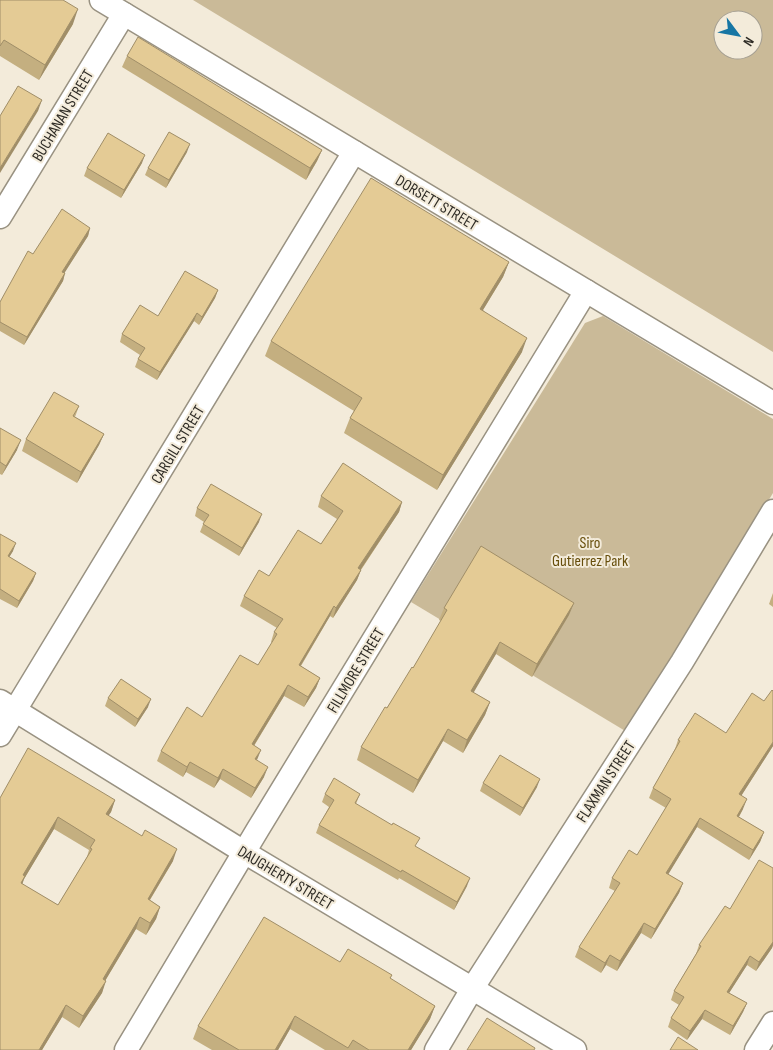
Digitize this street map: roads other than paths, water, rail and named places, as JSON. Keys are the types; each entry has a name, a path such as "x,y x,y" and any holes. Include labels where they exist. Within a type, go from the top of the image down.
{"street":[{"name":"DORSETT STREET","path":"101,0 773,403"},
{"name":"BUCHANAN STREET","path":"0,217 124,14"},
{"name":"CARGILL STREET","path":"0,735 8,706 354,152"},
{"name":"FILLMORE STREET","path":"126,1050 244,852 586,291"},
{"name":"FLAXMAN STREET","path":"436,1050 472,989 682,662 773,511"},
{"name":"DAUGHERTY STREET","path":"8,706 244,852 575,1050"},
{"path":"756,1050 773,1023"}],"park label":[{"name":"Siro Gutierrez Park","path":"590,551"}]}
